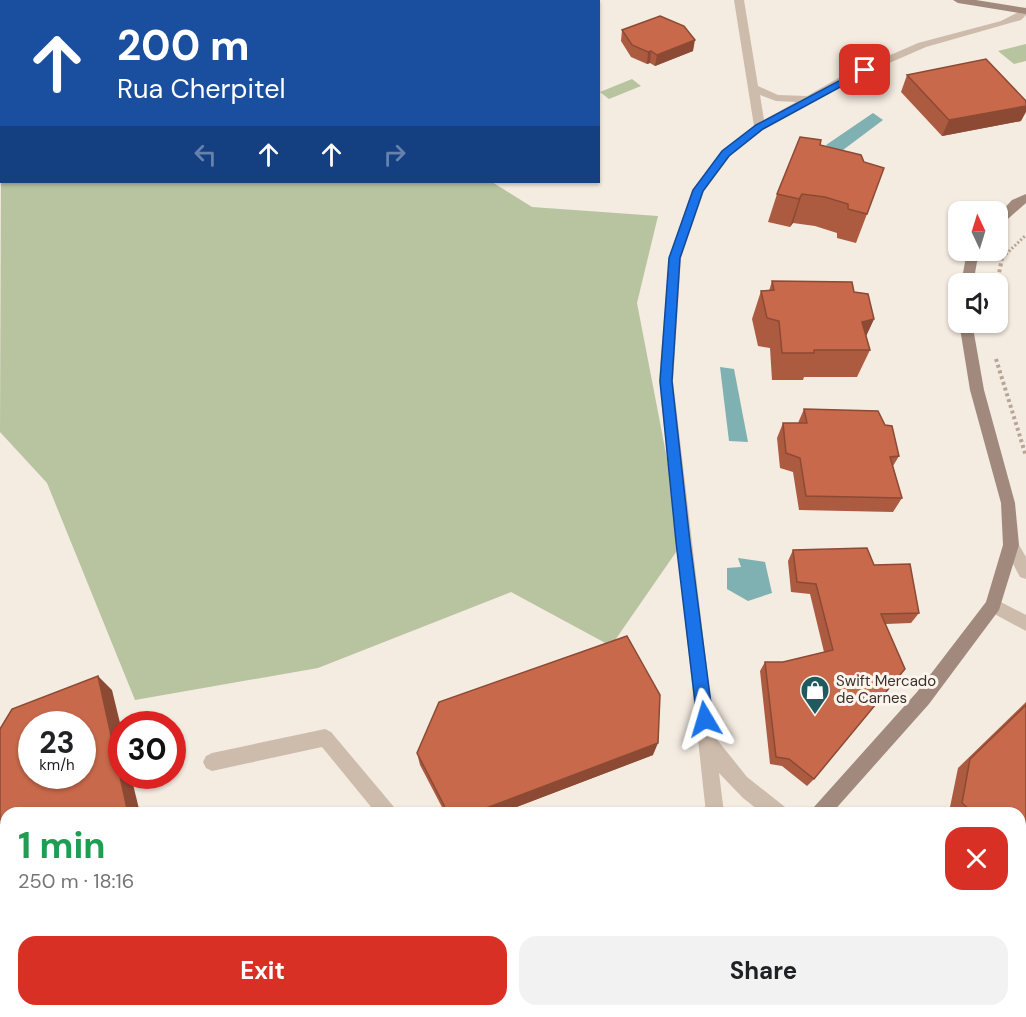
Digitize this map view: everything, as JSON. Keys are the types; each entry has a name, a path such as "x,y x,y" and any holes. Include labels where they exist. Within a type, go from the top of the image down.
{"main road":[{"path":"958,0 1026,11"},
{"path":"1008,210 1016,202 1026,198"},
{"path":"825,807 924,698 993,605 1011,545 1008,503 977,390 967,333"}],"street":[{"path":"739,0 760,127"},
{"path":"714,807 666,381 675,258 698,190 726,154 760,127 846,78 922,45 1004,23 1018,18 1026,11"},
{"path":"754,88 776,98 811,98"},
{"path":"1011,545 1026,572"},
{"path":"993,605 1026,624"},
{"path":"213,762 326,738 383,807"},
{"path":"708,742 735,778 751,794 770,807"}],"path":[{"path":"999,273 1002,258 1026,235"},
{"path":"993,351 1026,456"}],"green space":[{"path":"1026,44 1026,61 1014,64 998,51"},
{"path":"632,79 641,86 609,99 600,92"},
{"path":"1,183 494,183 532,207 658,216 637,303 683,542 611,646 511,592 318,668 135,700 47,483 0,432"}],"water":[{"path":"873,113 883,120 839,153 826,145"},
{"path":"720,367 734,369 748,442 729,441"},
{"path":"738,558 765,562 772,593 748,601 727,589 727,568 741,567"}],"building":[{"path":"660,16 684,26 695,40 657,55 632,45 622,30"},
{"path":"986,59 1026,101 1026,106 949,120 907,75"},
{"path":"800,137 821,140 820,145 861,155 864,162 884,168 867,214 848,209 848,204 825,197 802,194 799,199 777,194"},
{"path":"772,281 852,282 854,292 868,294 874,319 862,322 870,350 814,350 814,353 782,353 779,321 767,318 761,291 774,290"},
{"path":"804,409 878,411 885,425 892,426 899,456 890,457 902,498 806,496 800,458 786,453 783,423 807,423"},
{"path":"867,548 874,565 910,564 919,613 881,614 905,669 814,779 789,759 776,757 765,662 783,662 833,650 816,584 797,582 793,550"},
{"path":"627,636 660,695 658,743 489,807 445,807 417,753 439,702"},
{"path":"98,676 108,722 108,789 123,789 127,807 0,807 0,729 12,709"},
{"path":"1026,705 1026,807 967,807 962,803 970,759"}],"place":[{"name":"Swift Mercado de Carnes","path":"815,716"}],"route":[{"path":"705,719 666,381 675,258 698,190 726,154 760,127 846,78 865,70"}]}
